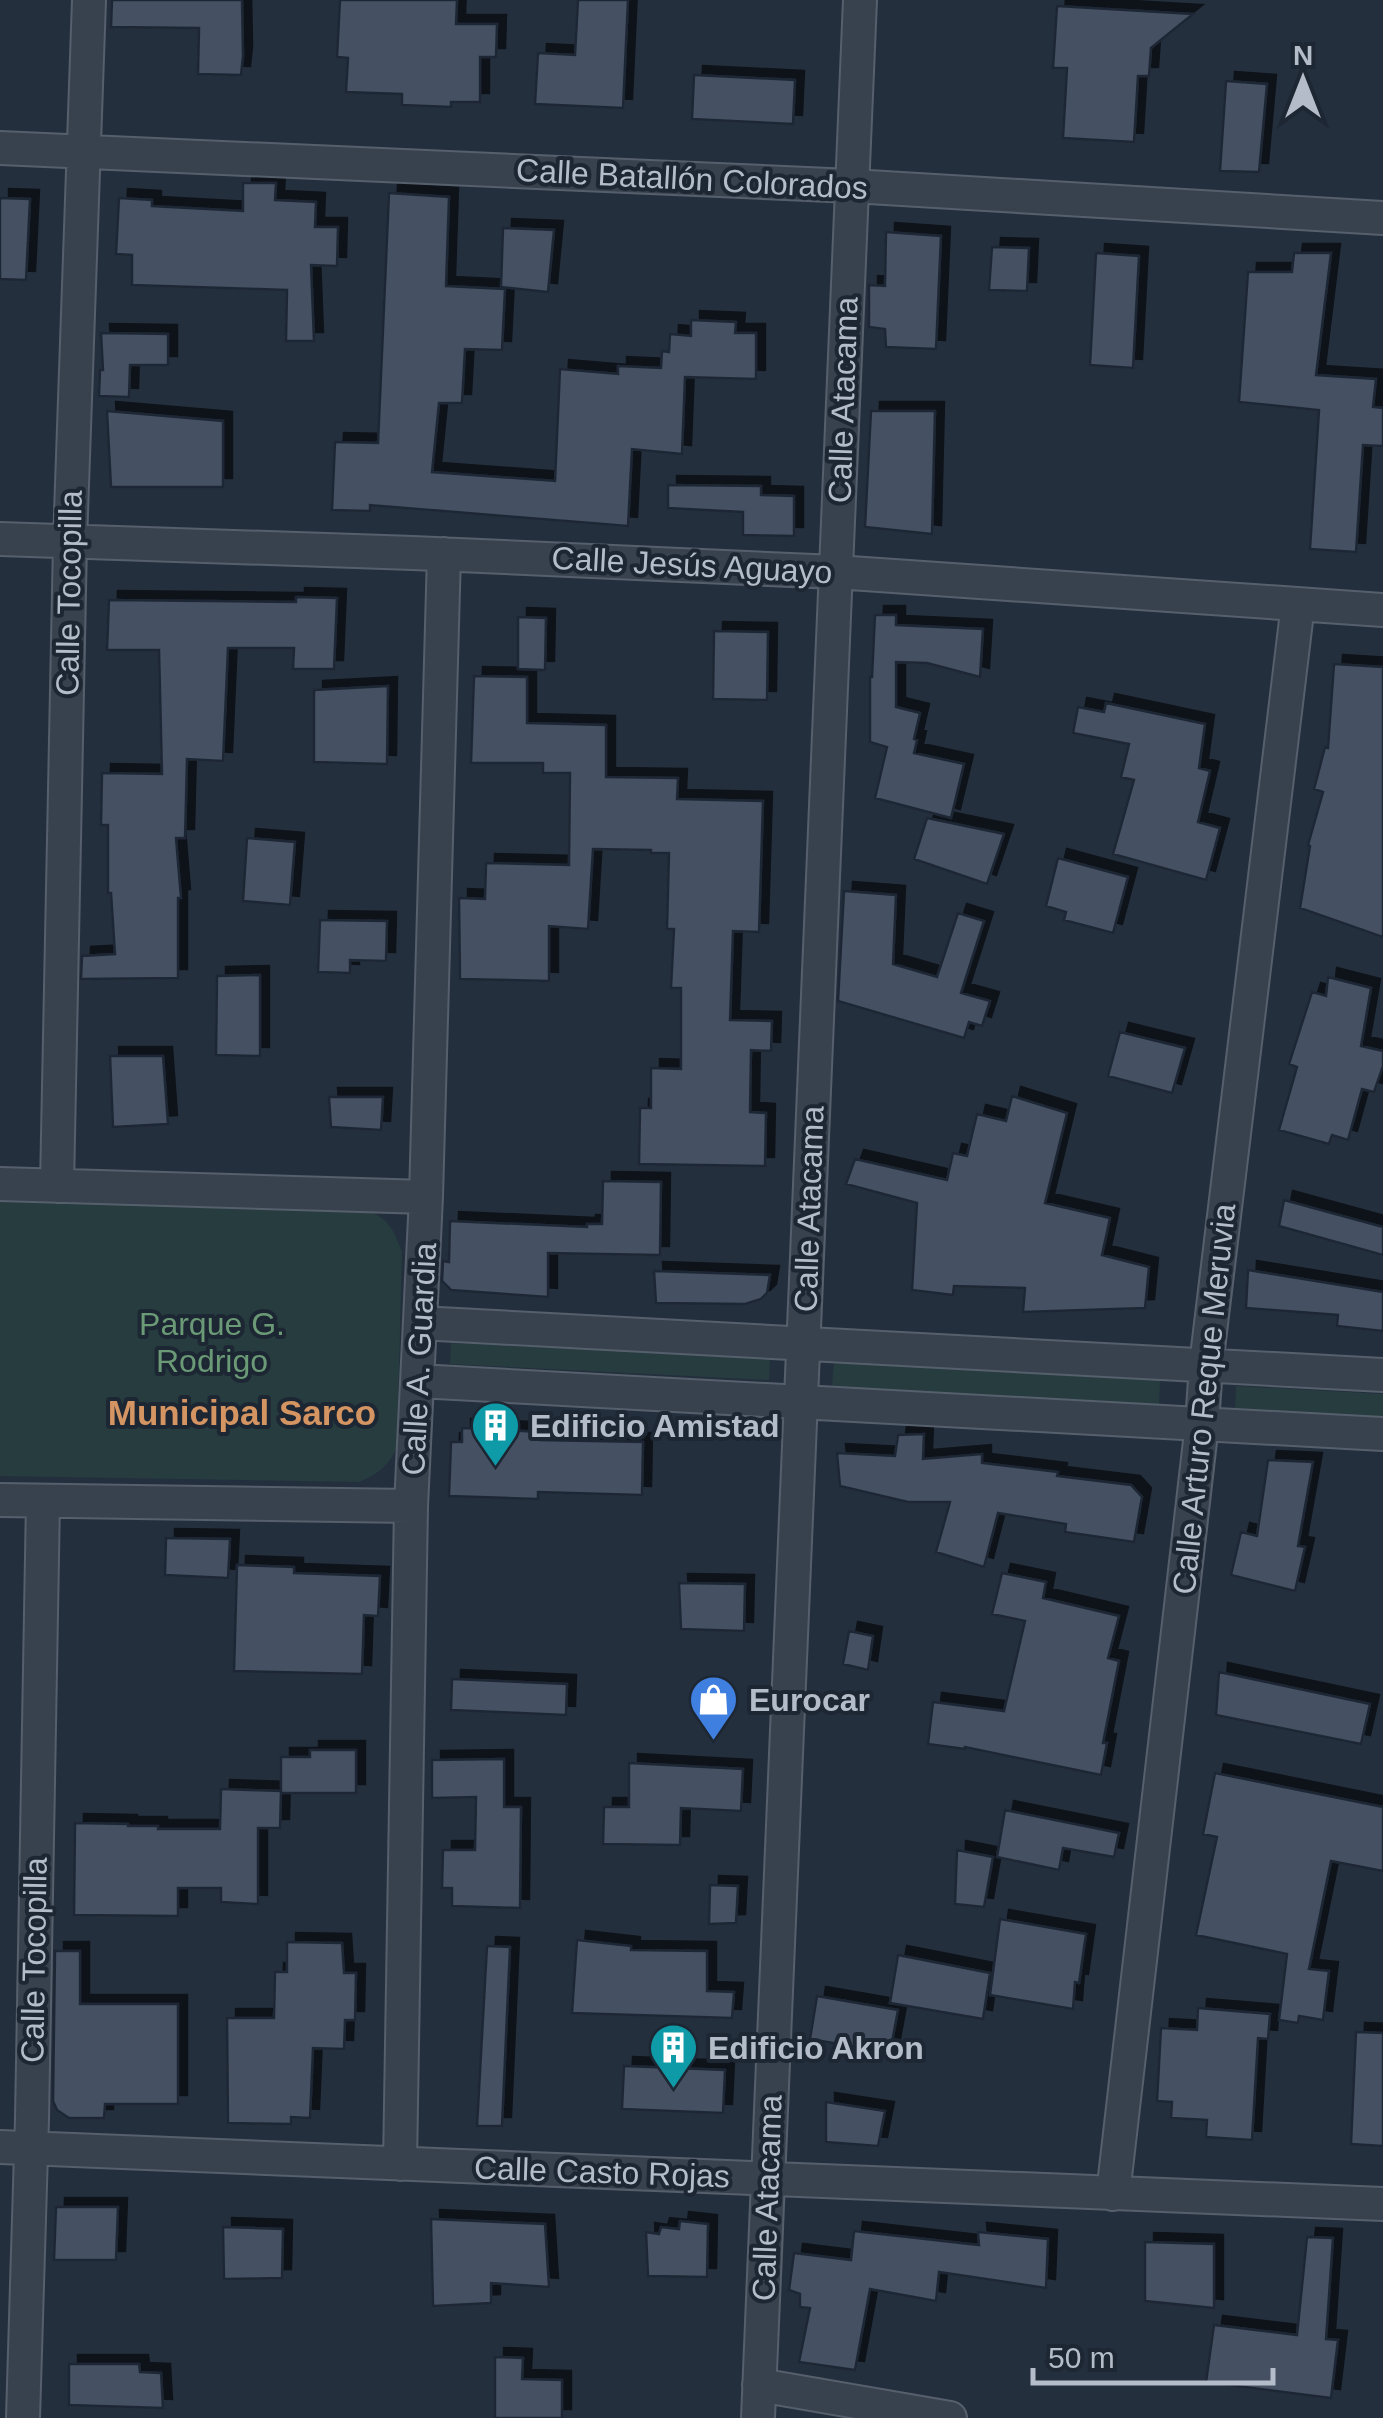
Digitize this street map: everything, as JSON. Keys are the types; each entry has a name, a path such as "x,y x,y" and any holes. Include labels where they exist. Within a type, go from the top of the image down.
{"street":[{"name":"Calle Tocopilla","path":"57,1186 70,542 89,0"},
{"name":"Calle Atacama","path":"758,2418 860,0"},
{"name":"Calle Batallón Colorados","path":"0,148 852,186 1383,218"},
{"name":"Calle Jesús Aguayo","path":"0,539 836,572 1383,610"},
{"name":"Calle A. Guardia","path":"400,2164 412,1506 426,1197 444,554"},
{"name":"Calle Arturo Reque Meruvia","path":"1113,2194 1206,1365 1298,604"},
{"path":"0,1184 426,1197"},
{"path":"420,1323 1383,1374"},
{"path":"418,1381 1383,1434"},
{"path":"0,1500 412,1506"},
{"name":"Calle Tocopilla","path":"23,2418 15,2148 43,1501"},
{"name":"Calle Casto Rojas","path":"15,2148 1383,2204"},
{"path":"759,2385 950,2418"}],"green space":[{"name":"Parque G. Rodrigo","path":"0,1199 354,1208 380,1217 390,1227 402,1252 397,1447 390,1459 359,1482 0,1476"},
{"path":"451,1343 770,1358 769,1380 450,1364"},
{"path":"834,1359 1160,1379 1159,1407 832,1387"},
{"path":"1236,1386 1383,1394 1383,1417 1235,1409"}],"building":[{"path":"112,0 242,0 241,75 198,74 199,28 111,27"},
{"path":"340,0 457,0 456,24 497,24 496,57 480,57 480,102 451,102 451,107 402,105 402,94 346,92 348,58 337,57"},
{"path":"578,0 628,0 623,108 535,104 538,53 575,55"},
{"path":"1057,6 1193,14 1151,48 1149,76 1138,76 1134,142 1063,138 1067,68 1053,68"},
{"path":"694,75 795,80 793,124 692,119"},
{"path":"1226,81 1267,84 1259,172 1220,171"},
{"path":"243,183 276,183 275,200 316,202 315,227 338,227 337,266 311,265 314,341 286,341 287,290 132,285 132,255 116,254 119,198 152,200 152,206 243,211"},
{"path":"389,193 449,197 446,286 505,289 502,350 465,349 462,403 439,403 432,472 555,481 560,369 618,374 618,366 661,368 662,351 669,352 670,334 691,336 691,320 736,322 735,333 756,333 756,379 685,377 682,454 632,449 628,526 370,505 370,511 332,510 335,442 378,443"},
{"path":"0,198 30,199 26,280 0,279"},
{"path":"503,228 554,230 548,292 501,287"},
{"path":"886,232 941,236 936,349 886,347 885,329 869,327 869,285 885,286"},
{"path":"992,247 1029,248 1027,291 989,290"},
{"path":"1096,253 1139,256 1133,368 1090,365"},
{"path":"1294,253 1331,253 1316,375 1376,379 1373,407 1383,408 1383,446 1363,445 1356,552 1310,549 1319,410 1239,402 1248,272 1292,272"},
{"path":"101,333 168,334 168,365 130,365 129,397 99,396 103,370"},
{"path":"107,411 223,421 223,487 111,487"},
{"path":"871,411 935,411 932,534 865,527"},
{"path":"668,485 761,486 761,495 794,496 794,536 743,535 743,512 668,508"},
{"path":"296,597 337,598 334,669 293,669 294,648 228,648 223,761 187,759 185,838 176,838 181,898 178,978 81,979 82,956 115,954 108,893 108,825 101,825 102,773 162,774 159,650 107,650 109,600 296,602"},
{"path":"875,615 896,615 896,625 983,629 980,677 927,663 896,662 896,707 920,713 914,753 964,764 951,818 875,798 887,747 870,742"},
{"path":"518,617 546,618 545,670 518,669"},
{"path":"714,631 768,632 767,700 713,699"},
{"path":"1334,664 1383,667 1383,937 1300,908 1308,845 1323,792 1314,789 1325,747 1328,748"},
{"path":"474,676 527,677 527,723 606,725 606,777 678,778 677,799 763,801 759,932 733,931 730,1020 772,1021 771,1051 751,1050 750,1112 766,1113 765,1166 639,1164 640,1108 651,1108 651,1068 681,1069 681,988 671,988 674,929 667,929 669,853 593,849 588,929 549,926 549,981 460,979 459,898 485,899 486,863 569,865 570,773 543,773 543,763 471,763"},
{"path":"388,686 387,764 314,762 314,690"},
{"path":"1106,703 1205,724 1199,768 1210,771 1198,822 1220,828 1206,880 1113,854 1134,780 1121,777 1129,744 1073,733 1078,707 1104,712"},
{"path":"927,818 1004,834 987,884 914,859"},
{"path":"247,838 295,842 290,905 243,901"},
{"path":"1058,858 1128,877 1113,933 1064,920 1066,912 1046,906"},
{"path":"844,891 896,895 893,964 937,977 958,913 984,921 961,993 990,1001 982,1026 969,1022 964,1038 838,1001"},
{"path":"320,920 387,921 386,961 350,960 350,973 318,972"},
{"path":"260,975 260,1056 216,1055 217,976"},
{"path":"1328,977 1371,988 1361,1046 1383,1051 1383,1066 1374,1092 1362,1089 1348,1140 1332,1135 1329,1144 1279,1130 1297,1067 1289,1064 1312,992 1326,996"},
{"path":"1120,1032 1185,1048 1172,1093 1108,1076"},
{"path":"110,1056 163,1056 168,1124 113,1127"},
{"path":"1012,1096 1067,1113 1045,1203 1110,1218 1102,1255 1149,1267 1145,1308 1023,1312 1025,1288 954,1286 953,1295 912,1290 917,1203 846,1184 855,1159 947,1180 953,1153 967,1156 977,1114 1006,1121"},
{"path":"329,1097 383,1097 381,1130 331,1127"},
{"path":"603,1181 661,1182 660,1255 548,1253 548,1297 451,1290 442,1281 443,1261 449,1262 450,1221 587,1227 602,1224"},
{"path":"1284,1200 1383,1227 1383,1255 1279,1226"},
{"path":"1248,1270 1383,1292 1383,1331 1337,1326 1338,1315 1246,1308"},
{"path":"654,1271 770,1275 767,1293 745,1304 656,1303"},
{"path":"462,1428 541,1432 540,1440 643,1442 642,1495 538,1492 538,1499 449,1496 451,1442 462,1442"},
{"path":"924,1434 923,1459 982,1454 982,1463 1131,1485 1142,1497 1134,1542 1065,1532 1066,1524 998,1513 984,1567 936,1552 950,1502 908,1502 840,1486 837,1453 895,1456 898,1435"},
{"path":"1268,1460 1313,1462 1298,1546 1305,1547 1295,1591 1231,1575 1241,1532 1257,1536"},
{"path":"166,1538 230,1539 228,1578 165,1575"},
{"path":"237,1565 294,1567 294,1573 380,1576 378,1616 364,1615 362,1674 234,1671"},
{"path":"1002,1573 1046,1582 1043,1598 1119,1616 1108,1658 1119,1661 1103,1743 1107,1743 1101,1775 965,1747 928,1744 933,1702 1004,1711 1025,1621 992,1614"},
{"path":"679,1583 745,1584 744,1631 681,1629"},
{"path":"849,1631 873,1636 868,1670 843,1664"},
{"path":"1219,1672 1370,1704 1361,1744 1216,1715"},
{"path":"452,1679 567,1684 566,1715 451,1710"},
{"path":"310,1750 356,1750 356,1793 281,1793 281,1757 310,1757"},
{"path":"504,1759 504,1807 521,1807 520,1908 452,1906 452,1888 442,1888 443,1850 475,1850 476,1797 432,1798 432,1760"},
{"path":"629,1763 743,1769 741,1811 681,1808 680,1845 603,1844 604,1807 629,1807"},
{"path":"1215,1773 1383,1807 1383,1871 1331,1861 1309,1969 1329,1971 1323,2020 1299,2016 1298,2023 1279,2020 1287,1954 1196,1935 1217,1837 1203,1834"},
{"path":"221,1789 281,1791 280,1828 258,1828 258,1904 221,1902 221,1888 178,1888 178,1916 74,1915 75,1823 220,1829"},
{"path":"1005,1810 1119,1833 1114,1857 1063,1848 1059,1870 997,1857"},
{"path":"957,1850 993,1857 984,1907 955,1904"},
{"path":"710,1885 738,1886 736,1923 709,1924"},
{"path":"1000,1919 1086,1934 1073,2009 990,1995"},
{"path":"577,1940 631,1946 631,1950 707,1951 707,1991 734,1992 732,2018 572,2013"},
{"path":"287,1942 342,1943 344,1973 356,1973 355,2020 345,2020 344,2049 313,2048 310,2118 291,2117 291,2124 228,2123 227,2018 274,2018 275,1972 287,1972"},
{"path":"487,1946 510,1947 502,2126 477,2126"},
{"path":"55,1951 80,1951 80,2004 178,2004 178,2104 105,2104 104,2118 69,2118 57,2110 53,2101"},
{"path":"898,1955 990,1973 983,2019 890,2003"},
{"path":"817,1996 898,2010 890,2053 810,2039"},
{"path":"1198,2008 1270,2014 1268,2039 1258,2038 1252,2140 1206,2137 1207,2120 1171,2118 1172,2102 1157,2101 1161,2028 1197,2030"},
{"path":"1356,2032 1383,2033 1383,2146 1351,2144"},
{"name":"Edificio Akron","path":"624,2066 725,2070 723,2113 622,2109"},
{"path":"826,2102 885,2111 878,2146 826,2142"},
{"path":"56,2207 118,2207 116,2260 54,2260"},
{"path":"431,2219 545,2224 549,2287 491,2283 491,2303 433,2306"},
{"path":"680,2221 708,2224 707,2277 648,2276 646,2232 659,2234 661,2227 679,2229"},
{"path":"223,2227 283,2229 282,2278 224,2279"},
{"path":"854,2231 979,2245 978,2232 1048,2239 1046,2288 939,2272 936,2301 870,2289 855,2370 799,2362 810,2308 800,2307 800,2294 789,2290 794,2253 851,2260"},
{"path":"1307,2237 1333,2238 1326,2339 1338,2340 1331,2398 1206,2382 1214,2325 1297,2335"},
{"path":"1145,2242 1214,2244 1214,2308 1145,2301"},
{"path":"495,2357 523,2358 522,2379 562,2380 562,2418 495,2418"},
{"path":"69,2364 139,2364 140,2372 161,2373 163,2408 69,2405"}],"place":[{"name":"Edificio Amistad","path":"495,1468"},
{"name":"Eurocar","path":"714,1742"},
{"name":"Edificio Akron","path":"673,2090"}],"district":[{"name":"Municipal Sarco","path":"242,1413"}]}
